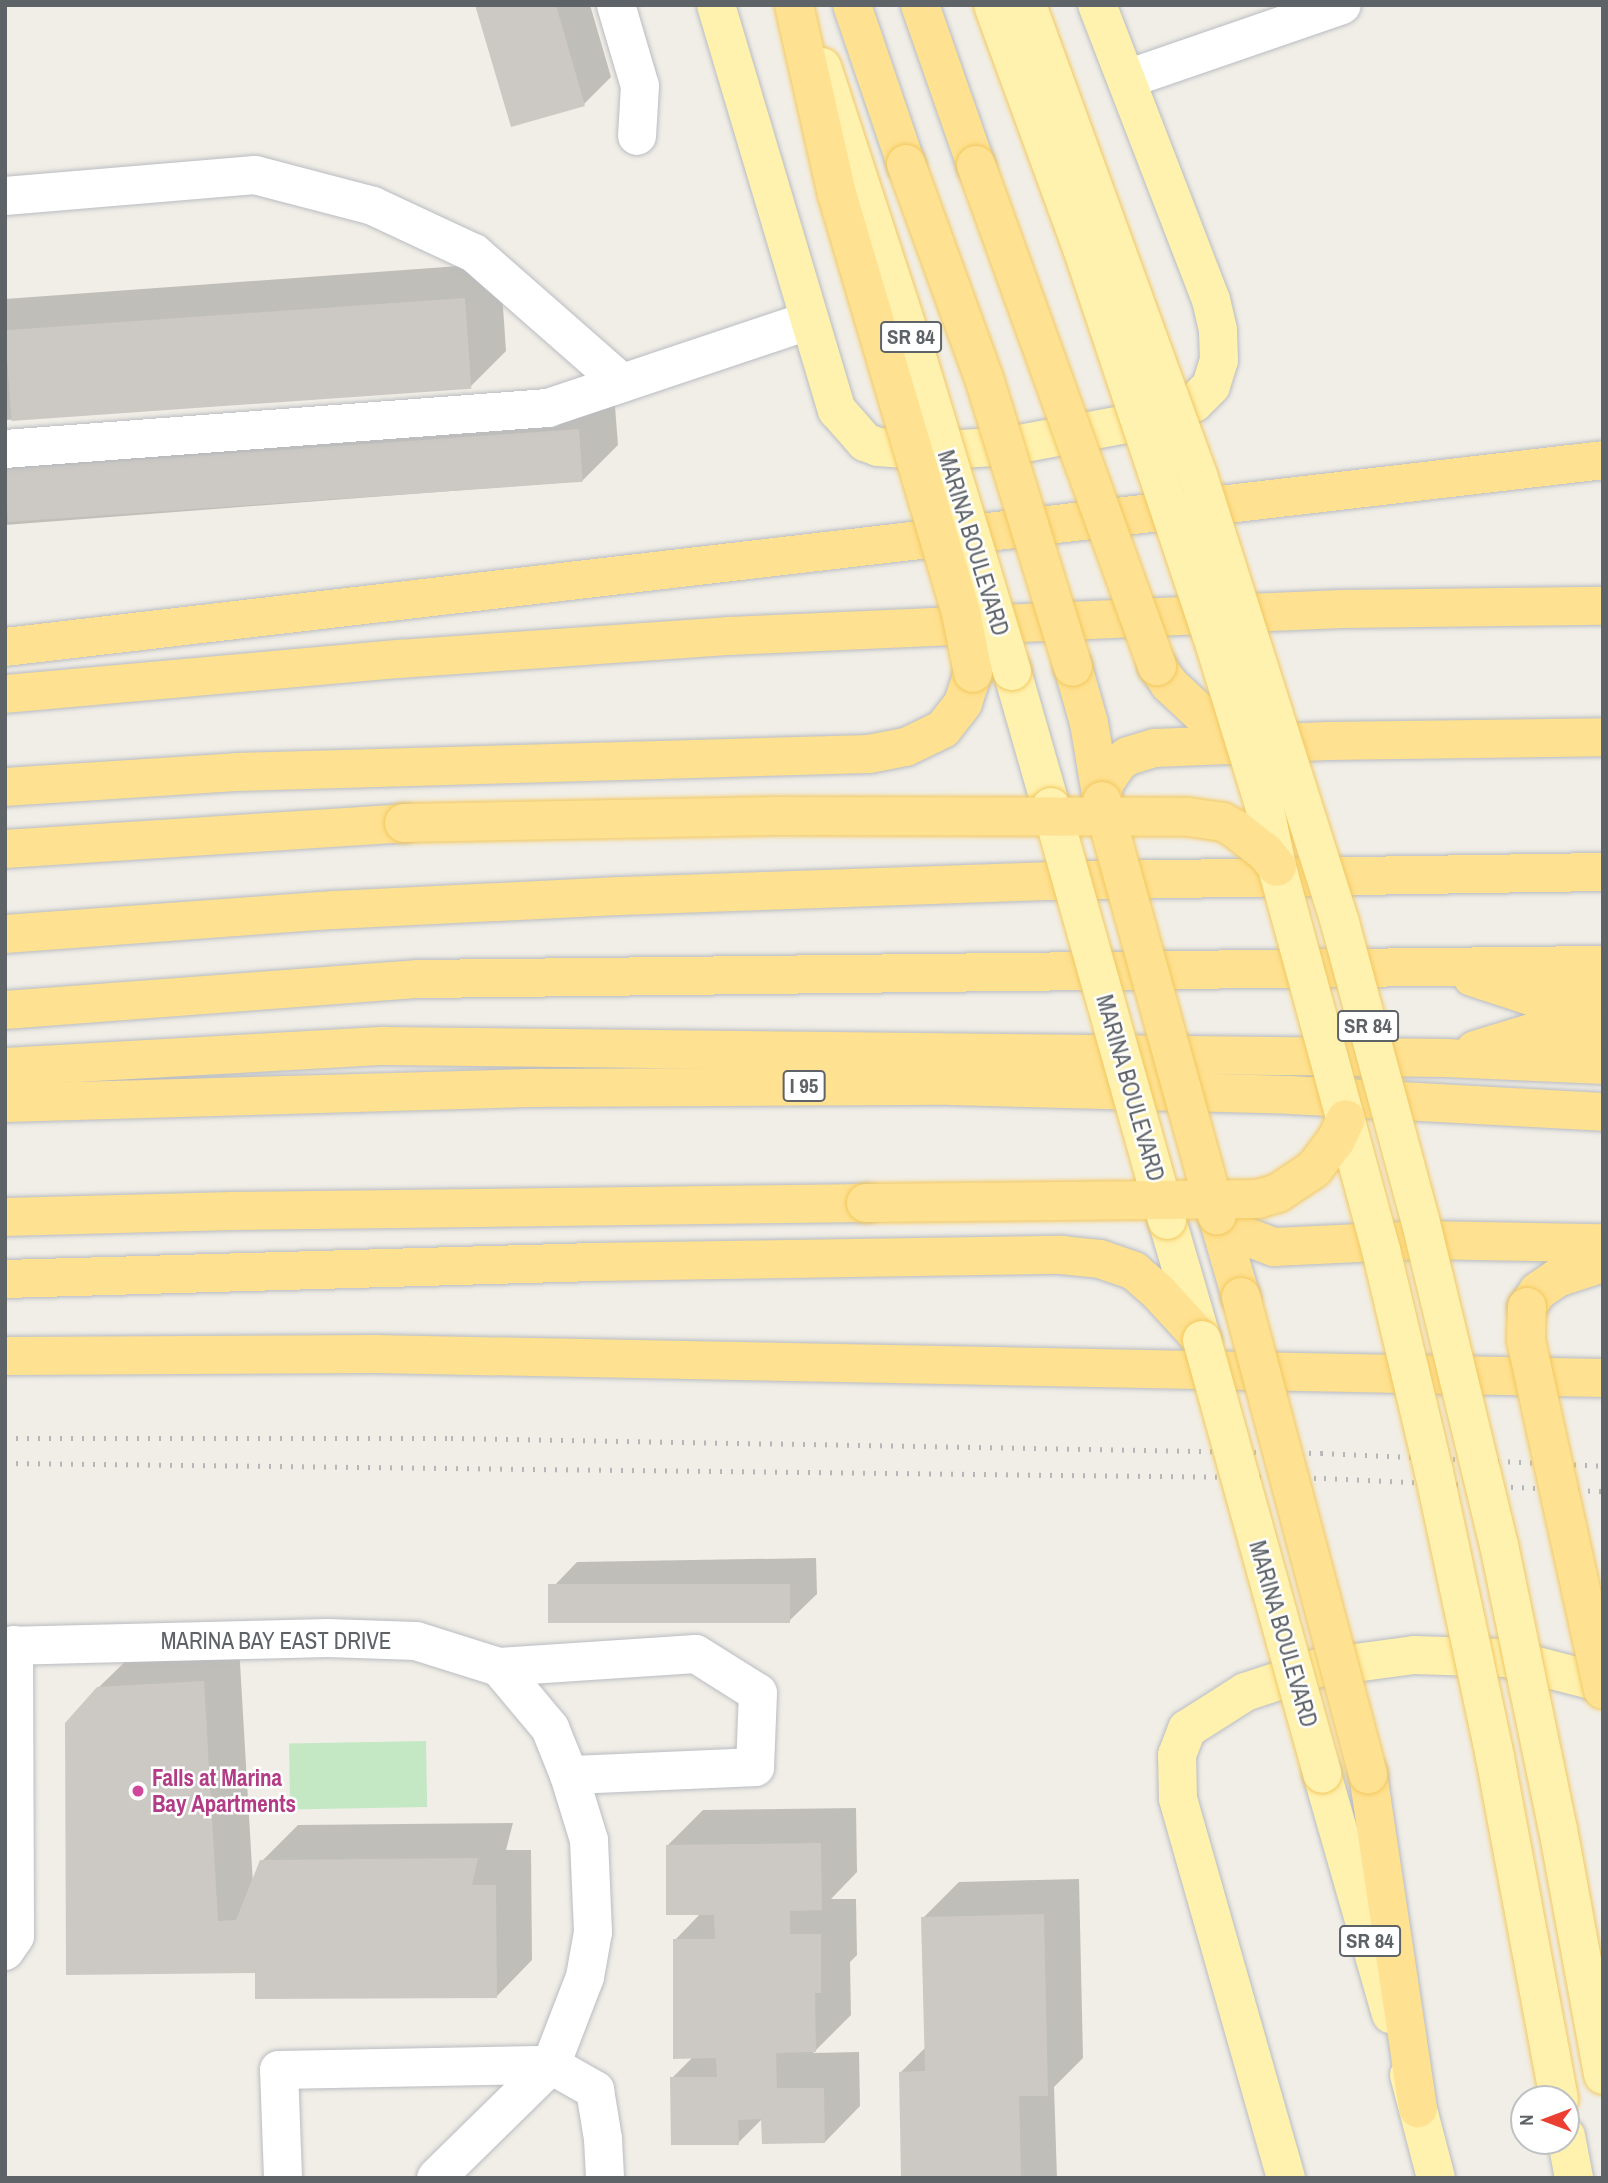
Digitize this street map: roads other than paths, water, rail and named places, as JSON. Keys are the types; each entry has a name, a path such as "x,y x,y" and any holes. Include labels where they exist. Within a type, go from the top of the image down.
{"highway":[{"path":"5,787 249,771 869,754 906,747 943,729 963,703 973,673 961,613 837,194 794,5"},
{"path":"852,5 906,164 984,377 1089,723 1102,801 1241,1297 1368,1774 1418,2108"},
{"path":"920,5 1157,666 1169,684 1199,712 1229,730 1275,744"},
{"path":"5,647 1603,460"},
{"path":"5,694 386,660 729,636 1341,609 1603,606"},
{"path":"1102,801 1104,784 1118,763 1141,751 1171,746 1603,737"},
{"path":"5,849 404,823 631,818 1188,817 1223,822 1234,828 1265,852 1277,867"},
{"path":"5,934 347,909 618,896 1048,881 1603,873"},
{"path":"5,1010 419,979 1603,965"},
{"path":"1439,967 1545,1001 1603,1002"},
{"path":"1446,1058 1534,1032 1603,1034"},
{"path":"5,1067 384,1045 1446,1058 1603,1065"},
{"name":"I 95","path":"5,1103 515,1088 952,1086 1237,1093 1603,1112"},
{"path":"5,1217 232,1211 1233,1201 1278,1193 1298,1182 1328,1153 1346,1119"},
{"path":"1217,1215 1237,1233 1274,1247 1423,1240 1603,1243"},
{"path":"5,1279 608,1262 1062,1255 1100,1259 1134,1271 1159,1293 1202,1340"},
{"path":"1603,1263 1557,1278 1538,1291 1527,1307 1526,1340 1603,1690"},
{"path":"5,1356 375,1354 1603,1378"}],"main road":[{"path":"716,5 837,410 856,435 878,447 929,451 1021,444 1126,424 1169,413 1194,403 1211,386 1219,360 1219,330 1211,300 1097,5"},
{"name":"MARINA BOULEVARD","path":"800,5 864,186 1012,671 1436,2178"},
{"path":"993,5 1056,172 1203,609 1264,805 1277,867 1346,1119 1412,1379 1477,1665 1556,2085"},
{"name":"SR 84","path":"1027,5 1199,478 1340,923 1423,1232 1499,1545 1558,1829 1603,2075"},
{"path":"1286,2178 1178,1798 1177,1755 1187,1729 1245,1692 1318,1668 1414,1655 1506,1658 1603,1683"},
{"path":"1570,2155 1574,2178"}],"street":[{"path":"616,5 640,86 637,136"},
{"path":"1126,79 1342,5"},
{"path":"5,196 255,175 373,206 474,253 622,383"},
{"path":"5,449 548,408 808,320"},
{"name":"MARINA BAY EAST DRIVE","path":"10,1645 328,1638 416,1642 499,1667"},
{"path":"5,1951 15,1936 10,1645"},
{"path":"499,1667 696,1654 758,1693 755,1767 569,1775"},
{"path":"459,2170 551,2065 585,1977 593,1932 589,1840 569,1775 550,1728 499,1667"},
{"path":"283,2178 279,2070 551,2065 595,2090 603,2139 605,2178"}],"railway":[{"path":"5,1438 451,1438 1321,1453 1603,1466"},
{"path":"5,1463 1324,1478 1603,1491"}],"place":[{"name":"Falls at Marina Bay Apartments","path":"138,1791"}]}
